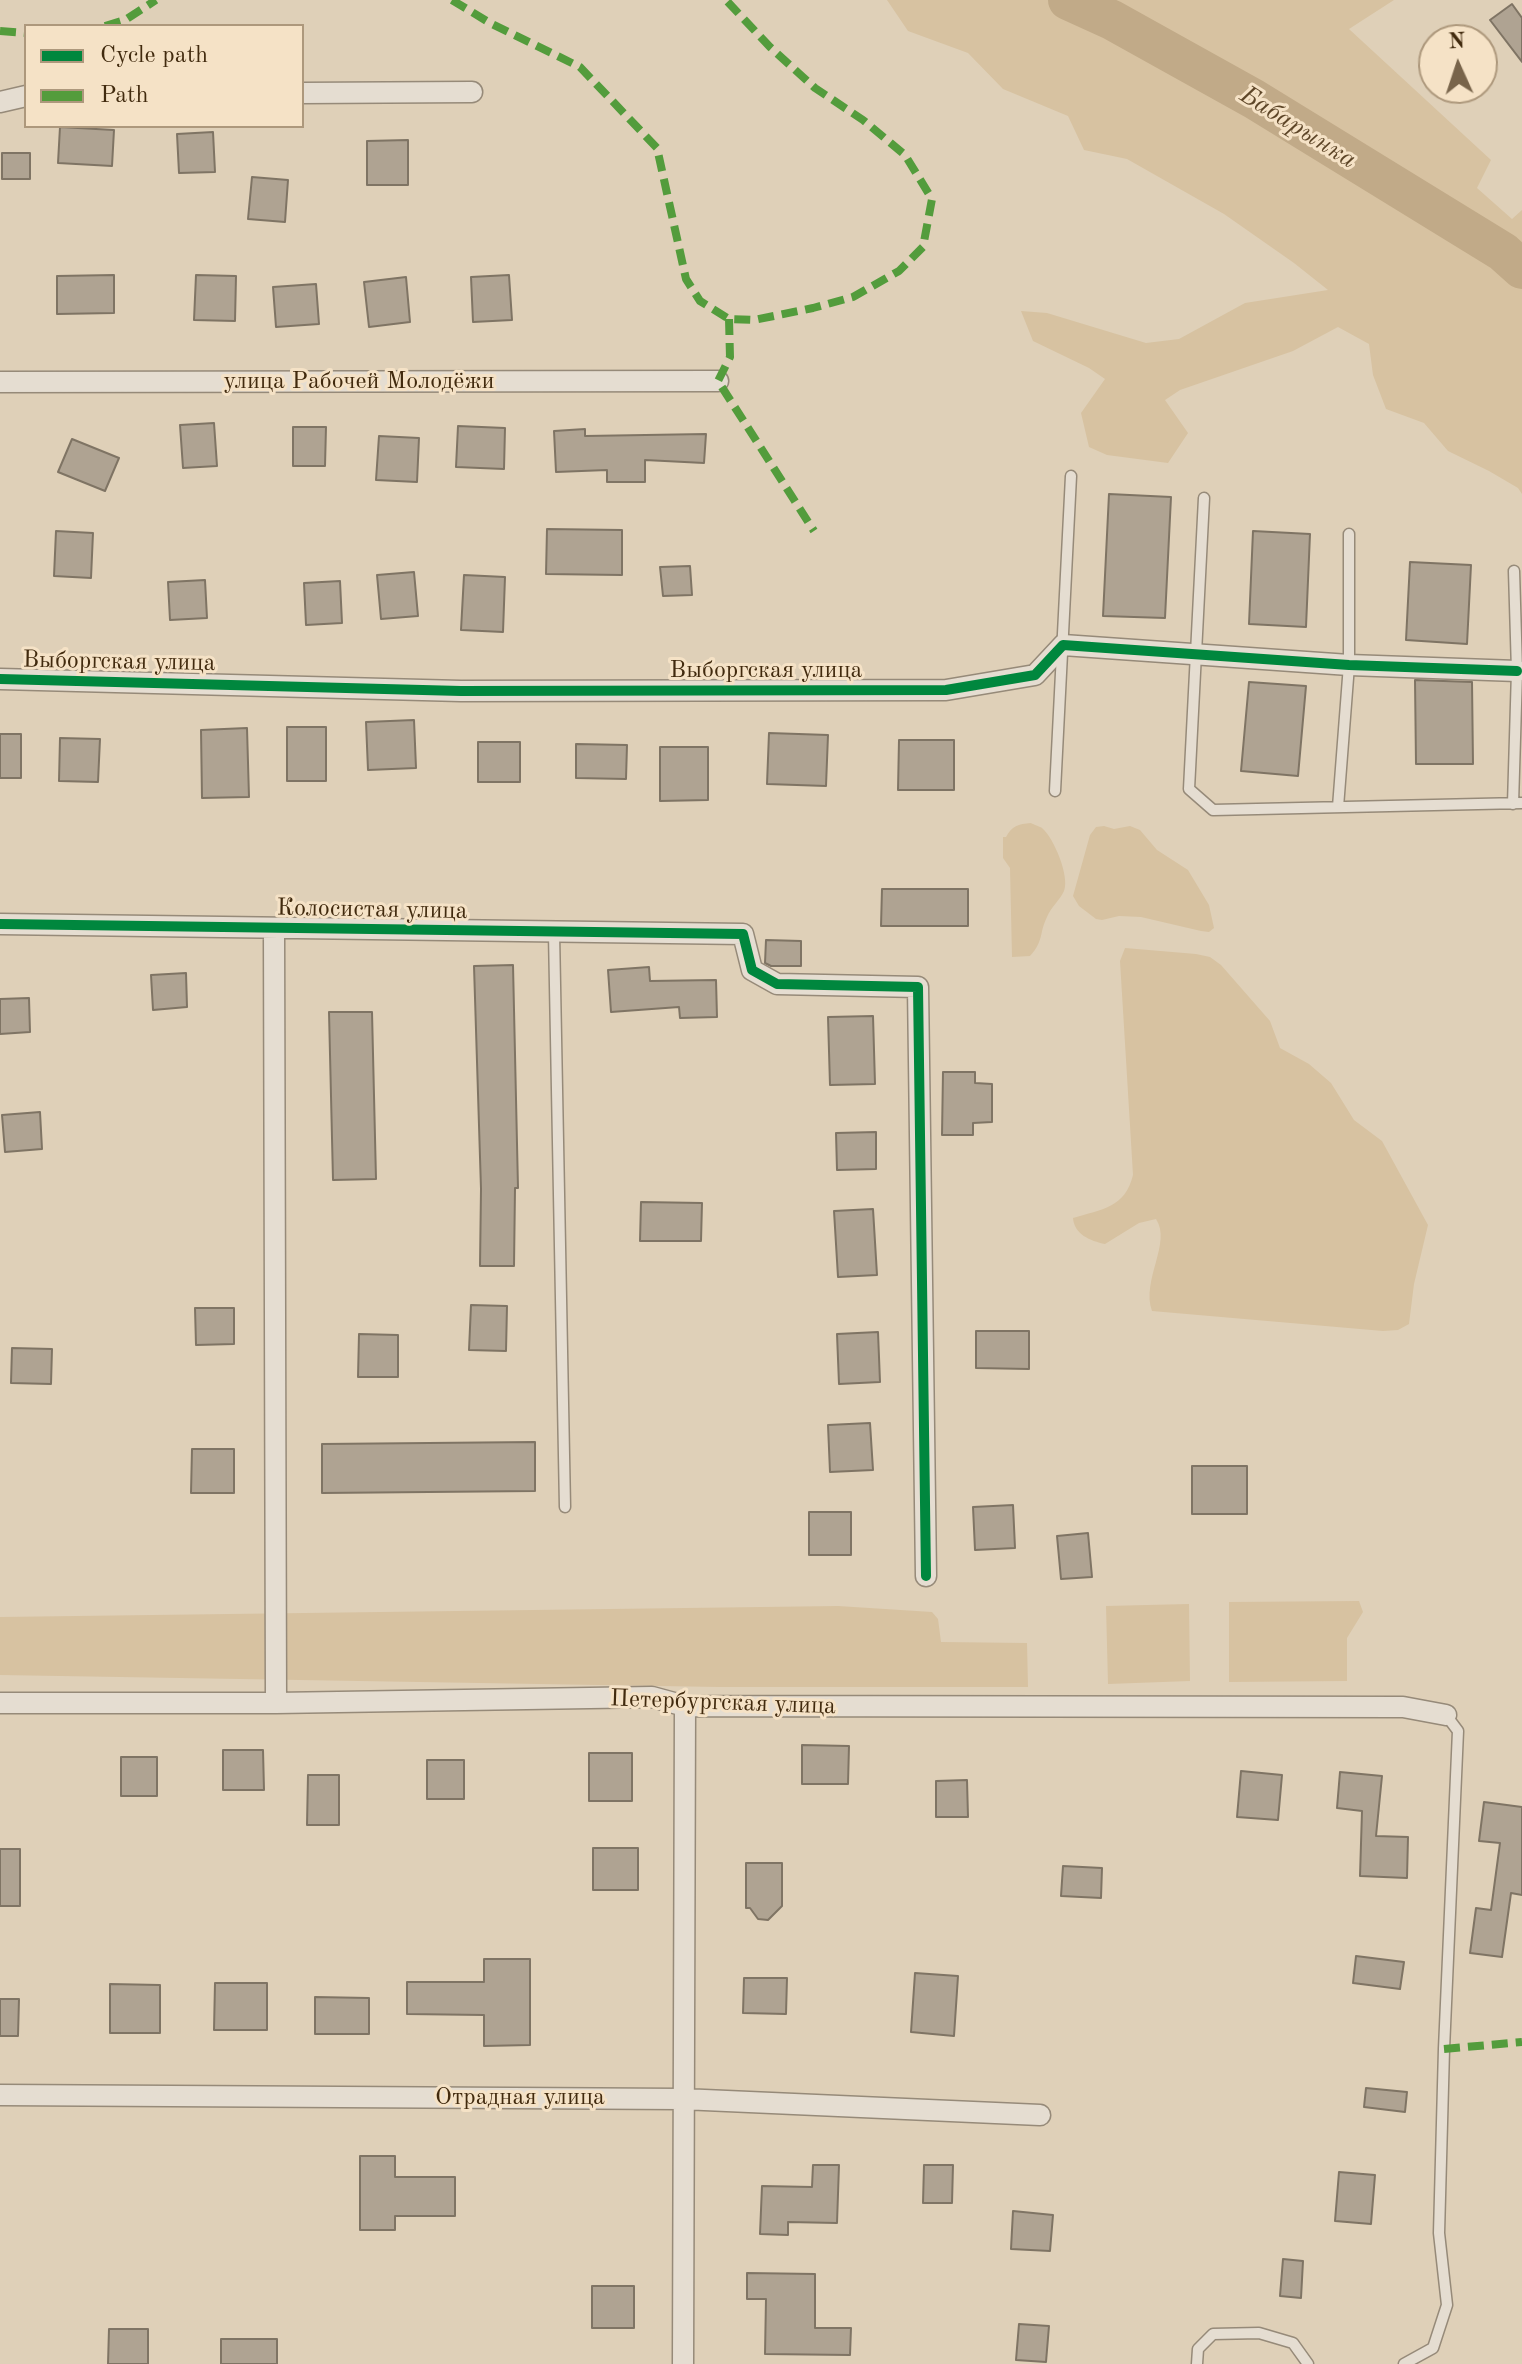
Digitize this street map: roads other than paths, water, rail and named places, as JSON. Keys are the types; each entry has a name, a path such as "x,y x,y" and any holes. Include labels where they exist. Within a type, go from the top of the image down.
{"street":[{"path":"304,93 472,92"},
{"path":"0,102 24,96"},
{"name":"улица Рабочей Молодёжи","path":"0,382 718,381"},
{"path":"1063,645 1349,665 1517,671"},
{"name":"Выборгская улица","path":"0,679 461,691 946,690 1035,675 1063,645"},
{"name":"Колосистая улица","path":"0,924 743,934 752,970 777,984 918,987 926,1576"},
{"path":"274,928 276,1703"},
{"name":"Петербургская улица","path":"0,1703 276,1703 652,1697 685,1706 1403,1707 1446,1715"},
{"path":"683,2364 685,1706"},
{"name":"Отрадная улица","path":"0,2095 682,2099 1040,2115"}],"lane":[{"path":"1055,791 1071,476"},
{"path":"1204,498 1189,789 1213,810 1517,804 1514,571"},
{"path":"1338,807 1349,665 1349,534"},
{"path":"554,933 565,1507"},
{"path":"1404,2364 1433,2348 1447,2305 1439,2233 1458,1731 1446,1715"},
{"path":"1197,2364 1198,2349 1213,2334 1259,2333 1293,2343 1308,2364"}],"waterway":[{"name":"Бабарынка","path":"1068,0 1112,20 1254,99 1503,252 1522,269"}]}
